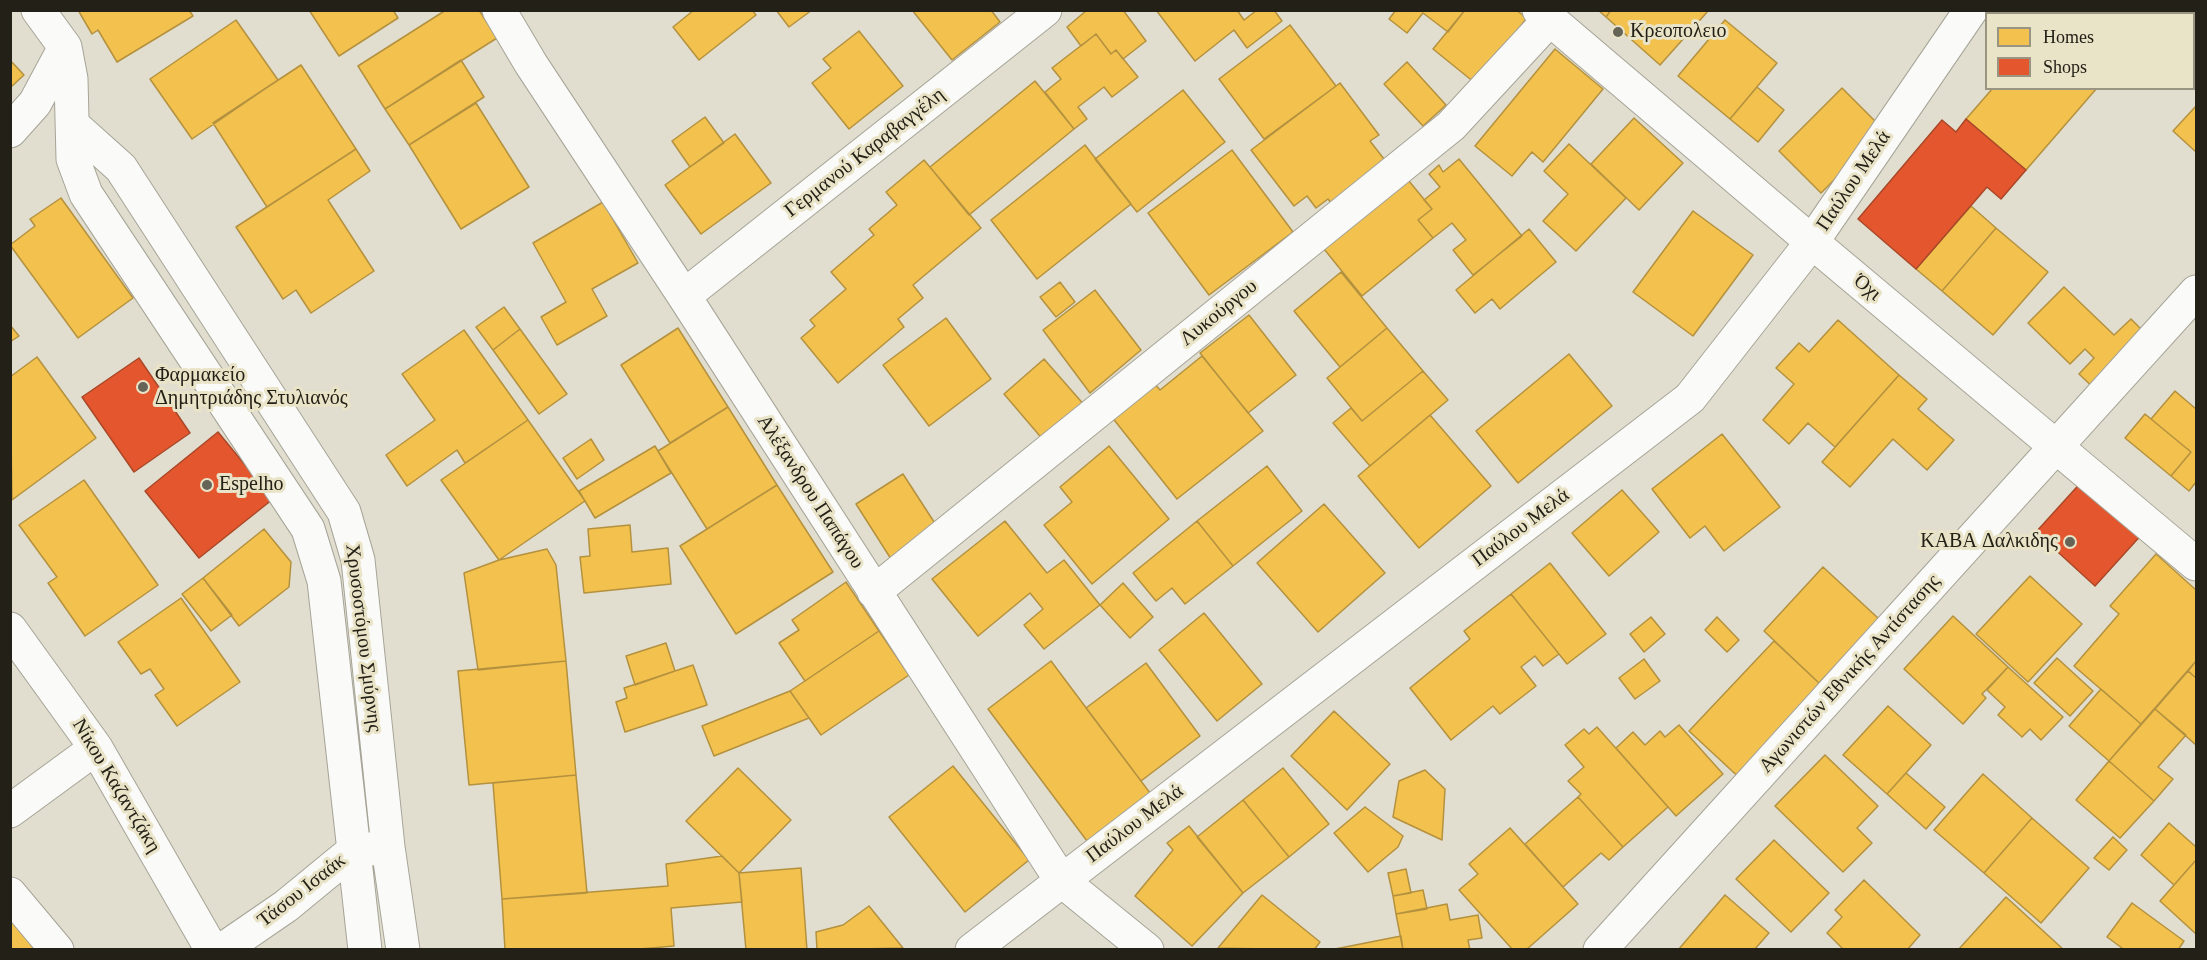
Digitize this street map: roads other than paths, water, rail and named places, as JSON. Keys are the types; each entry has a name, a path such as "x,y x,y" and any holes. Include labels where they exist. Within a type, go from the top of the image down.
{"street":[{"name":"Χρυσοστόμου Σμύρνης","path":"38,10 65,47 71,79 74,159 86,194 308,529 324,581 365,950"},
{"name":"Αλέξανδρου Παπάγου","path":"500,10 531,64 684,296 1061,880 1148,950"},
{"name":"Γερμανού Καραβαγγέλη","path":"684,296 1046,10"},
{"name":"Παύλου Μελά","path":"972,950 1690,398 1812,242 1971,10"},
{"name":"Όχι","path":"1545,15 2196,564"},
{"name":"Λυκούργου","path":"874,592 1451,126 1545,15"},
{"path":"10,131 35,103 65,47"},
{"name":"Χρυσοστόμου Σμύρνης","path":"73,125 121,168 344,512 358,560 387,847 403,950"},
{"name":"Αγωνιστών Εθνικής Αντίστασης","path":"1600,950 2196,292"},
{"name":"Νίκου Καζαντζάκη","path":"10,628 96,748 212,950"},
{"path":"10,811 96,748"},
{"name":"Τάσου Ισαάκ","path":"222,950 286,906 353,851 387,847"},
{"path":"10,894 57,950"}],"place":[{"name":"Κρεοπολειο","path":"1618,32"},
{"name":"Φαρμακείο Δημητριάδης Στυλιανός","path":"143,387"},
{"name":"Espelho","path":"207,485"},
{"name":"ΚΑΒΑ Δαλκιδης","path":"2070,542"}]}
